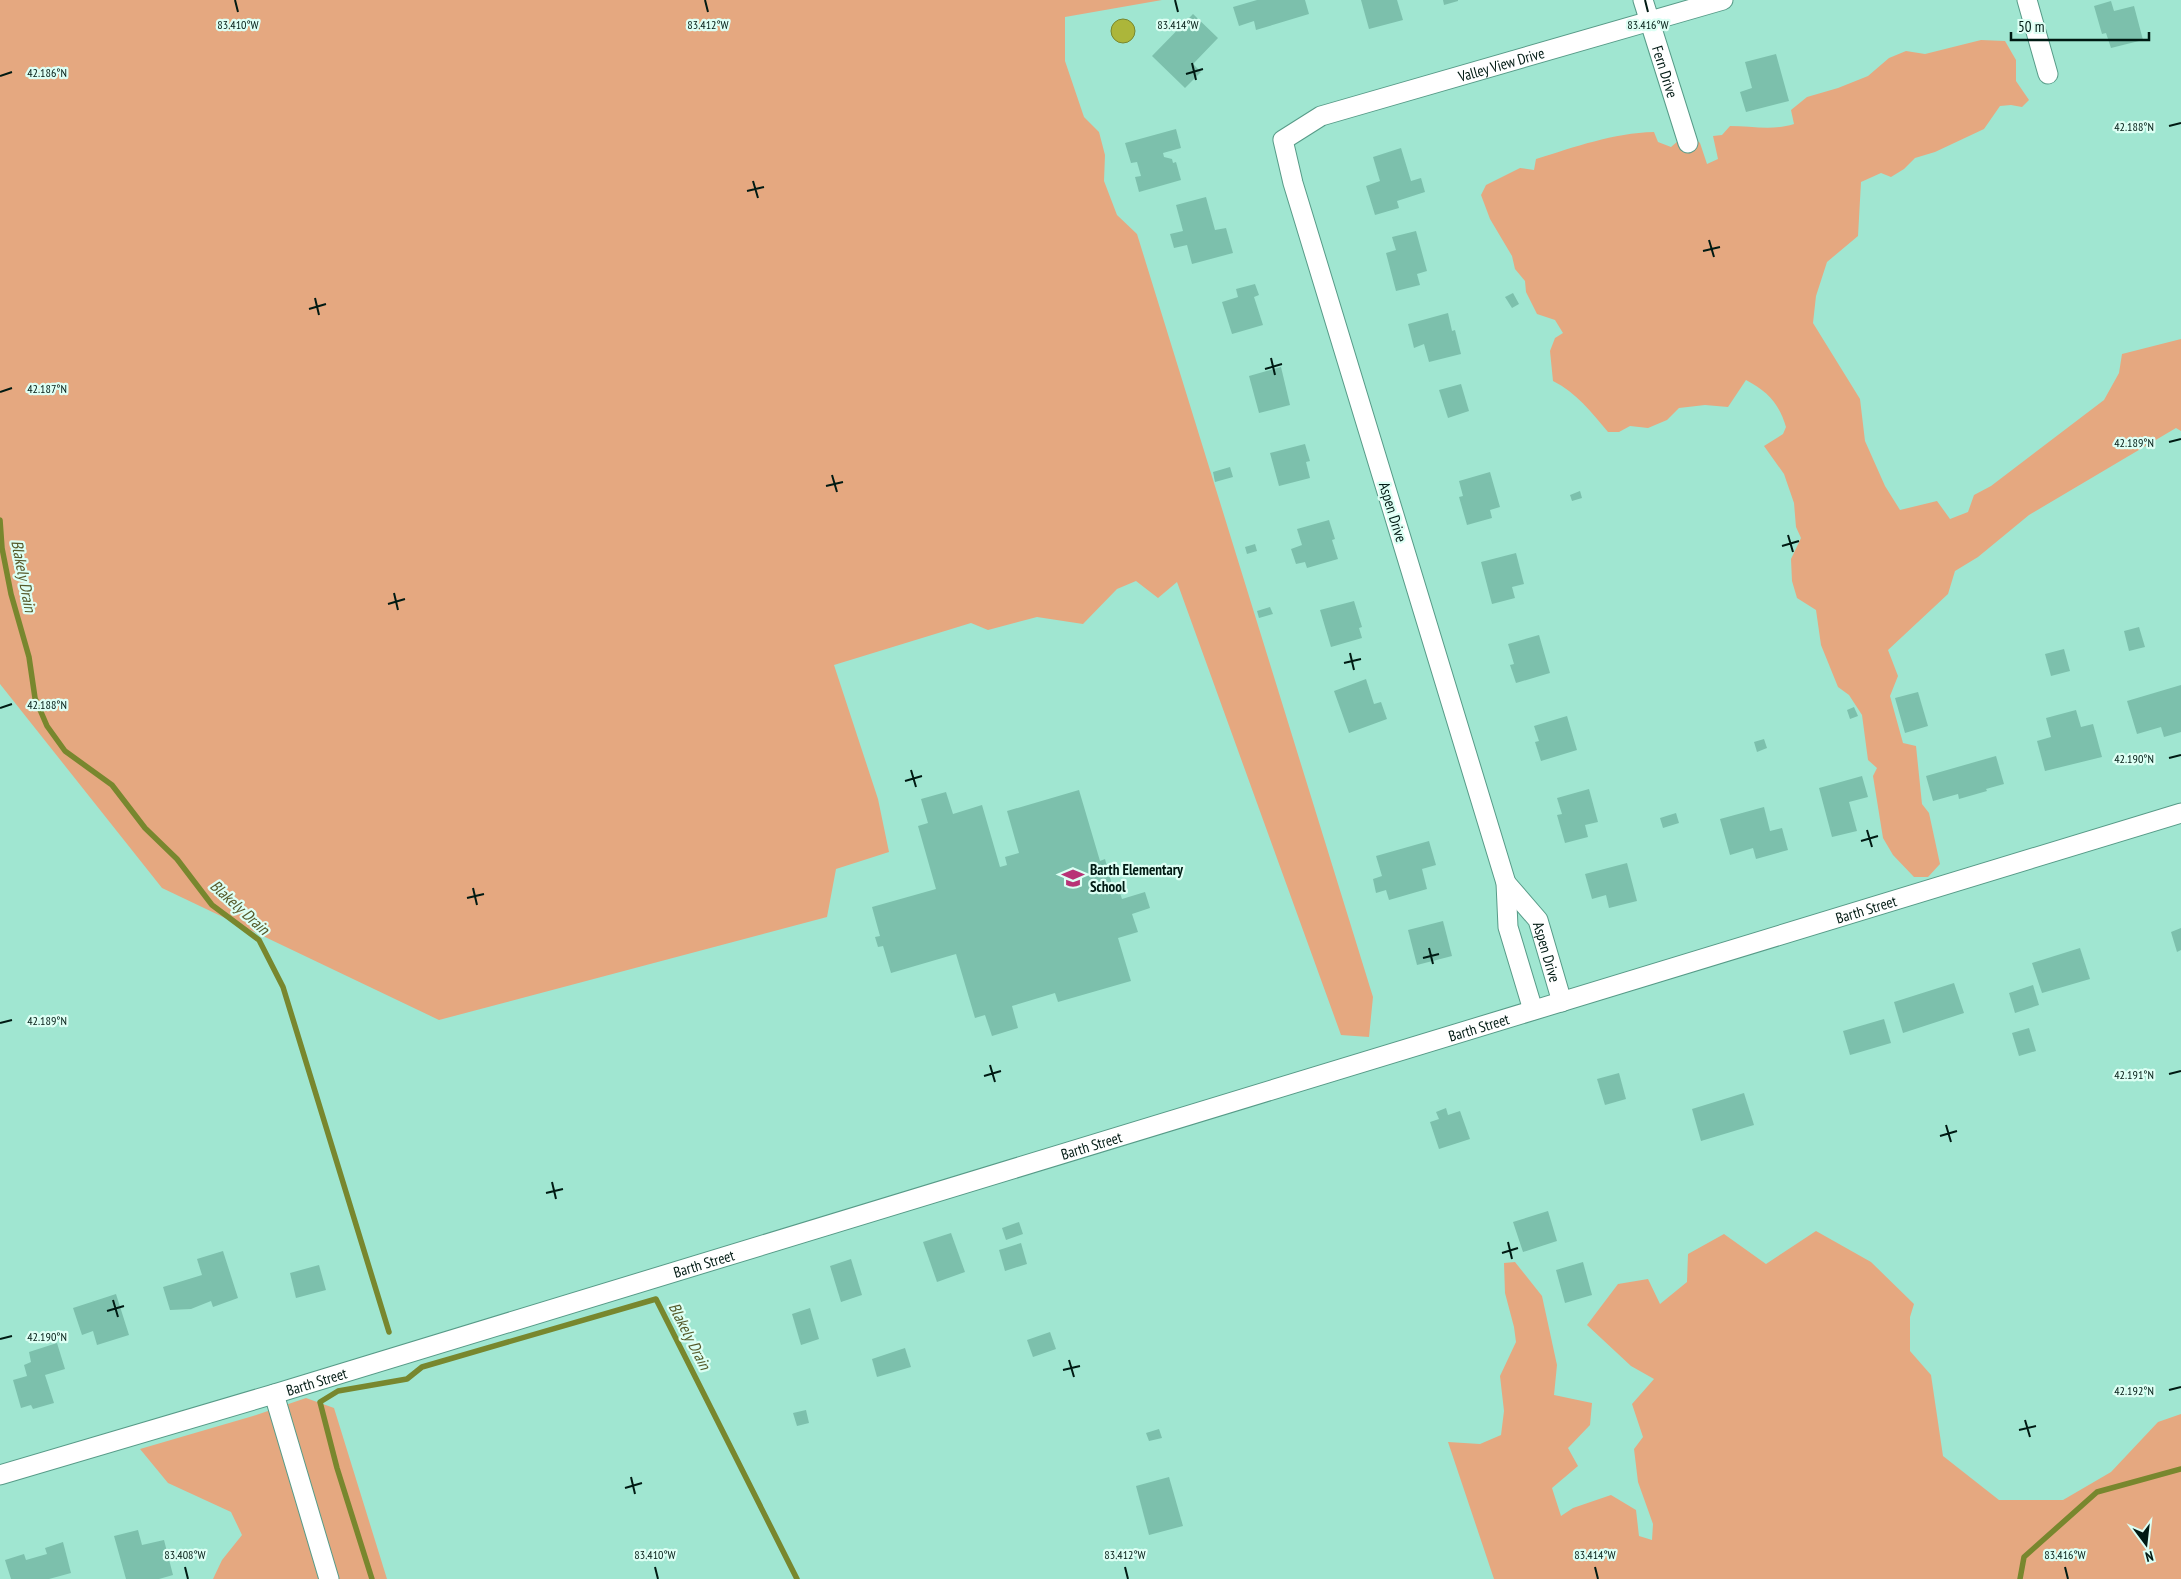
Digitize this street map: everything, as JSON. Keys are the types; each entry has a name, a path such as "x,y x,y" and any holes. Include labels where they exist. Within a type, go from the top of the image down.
{"street":[{"name":"Fern Drive","path":"1643,0 1688,143"},
{"name":"Valley View Drive","path":"1283,140 1322,116 1723,0"},
{"path":"2027,0 2048,74"},
{"name":"Aspen Drive","path":"1283,140 1293,183 1506,883 1508,927 1534,1010"},
{"name":"Barth Street","path":"0,1475 274,1394 2181,814"},
{"name":"Aspen Drive","path":"1506,883 1538,920 1562,1002"},
{"path":"274,1394 329,1579"}],"shaded area":[{"path":"0,0 1162,0 1065,17 1065,61 1084,117 1099,132 1105,155 1104,181 1117,215 1137,234 1373,997 1369,1037 1341,1035 1177,582 1158,598 1136,581 1117,589 1083,624 1037,617 988,630 971,623 834,665 878,799 889,852 836,869 827,917 439,1020 162,888 0,684"},
{"path":"1123,19 1131,23 1135,31 1131,39 1123,43 1115,39 1111,31 1115,23"},
{"path":"1981,40 2005,41 2016,60 2016,81 2029,100 2022,107 2000,106 1984,129 1935,152 1915,158 1904,169 1891,177 1881,173 1861,182 1858,236 1827,262 1816,296 1813,323 1860,399 1865,441 1885,486 1900,510 1937,501 1950,519 1968,512 1974,495 1991,486 2104,400 2119,373 2122,354 2181,339 2181,431 2176,428 2029,515 1978,557 1955,571 1948,594 1888,650 1898,676 1890,696 1903,743 1916,746 1922,804 1929,813 1940,864 1928,877 1914,877 1893,855 1883,838 1873,776 1877,768 1868,760 1862,715 1849,695 1838,687 1821,645 1816,610 1797,598 1792,581 1791,559 1801,538 1796,527 1794,503 1784,474 1764,446 1783,434 1786,427 1776,404 1766,393 1746,380 1728,407 1705,405 1679,408 1667,420 1648,428 1630,426 1619,432 1608,432 1576,397 1553,381 1550,351 1555,338 1563,333 1555,320 1537,314 1526,292 1525,281 1515,269 1512,256 1490,219 1481,195 1486,185 1520,168 1534,170 1536,159 1594,141 1624,135 1654,132 1658,142 1671,147 1678,141 1692,136 1700,143 1707,164 1718,159 1713,136 1722,135 1730,126 1770,128 1794,124 1791,110 1807,97 1838,88 1868,76 1889,58 1906,51 1925,54"},
{"path":"1816,1231 1871,1262 1914,1304 1910,1317 1910,1351 1931,1375 1943,1456 1999,1500 2063,1500 2111,1472 2158,1422 2181,1414 2181,1579 1494,1579 1448,1442 1480,1444 1501,1435 1504,1411 1500,1376 1516,1342 1505,1293 1504,1263 1515,1262 1542,1296 1557,1365 1554,1395 1592,1403 1590,1425 1568,1448 1578,1466 1552,1488 1561,1516 1573,1508 1611,1495 1636,1510 1639,1536 1652,1540 1653,1524 1638,1482 1634,1449 1643,1437 1632,1404 1654,1379 1631,1366 1587,1325 1618,1284 1648,1279 1660,1304 1687,1282 1688,1254 1724,1234 1766,1264"},
{"path":"306,1398 334,1408 387,1579 213,1579 222,1560 242,1535 231,1512 168,1483 140,1449 253,1416"}],"building":[{"path":"1257,0 1305,0 1309,14 1256,30 1254,21 1239,26 1233,7"},
{"path":"1361,0 1397,0 1403,20 1369,29"},
{"path":"1443,0 1458,0 1458,1 1444,5"},
{"path":"2111,1 2114,11 2134,6 2143,40 2111,48 2106,33 2102,34 2094,6"},
{"path":"1193,14 1218,38 1193,64 1201,72 1185,88 1152,56"},
{"path":"1776,54 1789,101 1746,112 1740,92 1752,88 1745,62"},
{"path":"1176,129 1181,148 1163,153 1164,157 1172,159 1173,163 1176,162 1181,180 1139,192 1135,177 1141,176 1137,162 1131,163 1125,143"},
{"path":"1401,148 1411,181 1421,178 1425,192 1397,201 1399,208 1375,215 1366,186 1380,181 1373,157"},
{"path":"1206,197 1215,230 1226,228 1233,253 1192,264 1187,245 1174,248 1170,234 1183,231 1176,205"},
{"path":"1416,231 1427,271 1417,274 1420,285 1396,291 1386,253 1396,250 1392,237"},
{"path":"1255,284 1259,295 1254,297 1263,325 1232,334 1222,302 1238,297 1236,289"},
{"path":"1513,293 1519,304 1512,308 1505,297"},
{"path":"1448,313 1452,331 1455,330 1461,354 1429,362 1424,344 1414,348 1408,324"},
{"path":"1281,367 1290,405 1259,413 1249,376"},
{"path":"1461,384 1469,411 1448,418 1439,390"},
{"path":"1305,444 1310,461 1306,462 1310,478 1279,486 1270,453"},
{"path":"1230,467 1233,477 1215,482 1213,472"},
{"path":"1490,472 1500,507 1490,510 1492,518 1467,525 1459,497 1463,496 1459,481"},
{"path":"1580,491 1582,498 1572,501 1570,495"},
{"path":"1329,520 1335,539 1332,540 1338,559 1307,568 1305,562 1296,564 1291,549 1302,545 1297,529"},
{"path":"1255,544 1257,551 1247,554 1245,547"},
{"path":"1516,553 1524,584 1512,587 1515,598 1492,604 1481,562"},
{"path":"1354,601 1362,627 1359,628 1362,638 1331,647 1320,610"},
{"path":"1270,607 1273,614 1259,618 1257,611"},
{"path":"2139,627 2145,647 2129,651 2124,631"},
{"path":"1539,635 1550,673 1516,683 1510,665 1514,664 1508,644"},
{"path":"2064,649 2070,671 2051,676 2045,654"},
{"path":"1366,679 1374,704 1381,702 1387,719 1349,733 1334,691"},
{"path":"2181,685 2181,732 2164,737 2161,727 2137,734 2127,701"},
{"path":"1918,692 1928,726 1905,733 1895,698"},
{"path":"1854,707 1858,716 1850,719 1847,710"},
{"path":"2076,710 2081,727 2093,724 2102,757 2045,771 2037,741 2051,737 2046,718"},
{"path":"1567,716 1577,750 1541,761 1535,742 1539,741 1534,726"},
{"path":"1764,739 1767,748 1757,752 1754,742"},
{"path":"1996,756 2004,784 1959,799 1958,794 1933,801 1926,776"},
{"path":"1862,776 1868,797 1849,802 1857,831 1832,837 1819,788"},
{"path":"1589,789 1598,822 1585,825 1588,837 1565,843 1557,815 1562,814 1557,798"},
{"path":"1079,790 1100,861 1105,859 1112,885 1106,886 1107,890 1118,887 1122,899 1145,892 1150,908 1132,914 1138,932 1118,938 1131,981 1058,1002 1055,993 1012,1006 1018,1028 992,1036 985,1015 975,1018 956,954 891,973 883,946 878,947 875,937 880,936 872,907 936,889 918,826 928,823 921,799 946,792 953,814 982,805 1000,867 1007,865 1005,857 1019,853 1007,811"},
{"path":"1764,807 1770,831 1782,828 1788,850 1756,859 1753,848 1730,855 1720,819"},
{"path":"1676,813 1679,823 1663,828 1660,818"},
{"path":"1429,841 1436,865 1422,869 1427,889 1389,900 1386,890 1376,893 1373,879 1382,876 1376,856"},
{"path":"1627,863 1637,901 1609,908 1606,895 1592,899 1585,874"},
{"path":"1443,921 1452,956 1417,965 1408,930"},
{"path":"2181,928 2181,950 2177,952 2171,932"},
{"path":"2080,948 2090,979 2042,993 2032,963"},
{"path":"1954,983 1964,1013 1903,1033 1894,1002"},
{"path":"2033,985 2039,1005 2015,1013 2009,993"},
{"path":"1884,1019 1891,1043 1850,1055 1843,1031"},
{"path":"2029,1028 2036,1051 2019,1056 2012,1033"},
{"path":"1619,1073 1626,1099 1605,1105 1597,1079"},
{"path":"1744,1093 1754,1125 1701,1141 1692,1109"},
{"path":"1446,1108 1448,1115 1460,1111 1470,1139 1439,1149 1430,1122 1439,1119 1436,1112"},
{"path":"1548,1211 1557,1241 1523,1252 1513,1222"},
{"path":"1019,1222 1023,1234 1006,1240 1002,1228"},
{"path":"951,1233 965,1272 937,1282 923,1242"},
{"path":"1021,1243 1027,1264 1005,1271 999,1250"},
{"path":"223,1251 238,1298 213,1307 211,1301 191,1309 170,1310 163,1287 202,1275 197,1259"},
{"path":"851,1259 862,1295 841,1302 830,1266"},
{"path":"1583,1262 1592,1295 1565,1303 1556,1270"},
{"path":"319,1265 326,1290 296,1298 290,1273"},
{"path":"116,1294 129,1335 97,1345 93,1331 82,1335 73,1308"},
{"path":"810,1308 819,1339 801,1345 792,1314"},
{"path":"1050,1332 1056,1349 1033,1357 1027,1340"},
{"path":"57,1343 65,1369 45,1375 54,1403 33,1409 31,1405 21,1408 13,1380 27,1376 24,1365 31,1362 29,1352"},
{"path":"905,1348 911,1367 877,1377 872,1359"},
{"path":"806,1410 809,1423 797,1426 793,1413"},
{"path":"1159,1429 1162,1438 1149,1441 1146,1433"},
{"path":"1169,1477 1183,1526 1149,1535 1136,1486"},
{"path":"138,1530 142,1545 164,1540 173,1575 159,1579 126,1579 114,1536"},
{"path":"63,1542 71,1573 49,1579 11,1579 5,1560 24,1554 26,1560 47,1554 45,1548"}],"waterway":[{"name":"Blakely Drain","path":"0,520 2,548 11,594 29,657 35,698 47,726 65,751 112,785 145,828 177,859 212,905 259,940 283,987 389,1332"},
{"name":"Blakely Drain","path":"372,1579 337,1468 320,1402 338,1391 407,1379 422,1367 656,1299 797,1579"},
{"path":"2020,1579 2024,1557 2097,1492 2181,1469"}],"place":[{"name":"Barth Elementary School","path":"1073,878"}]}
